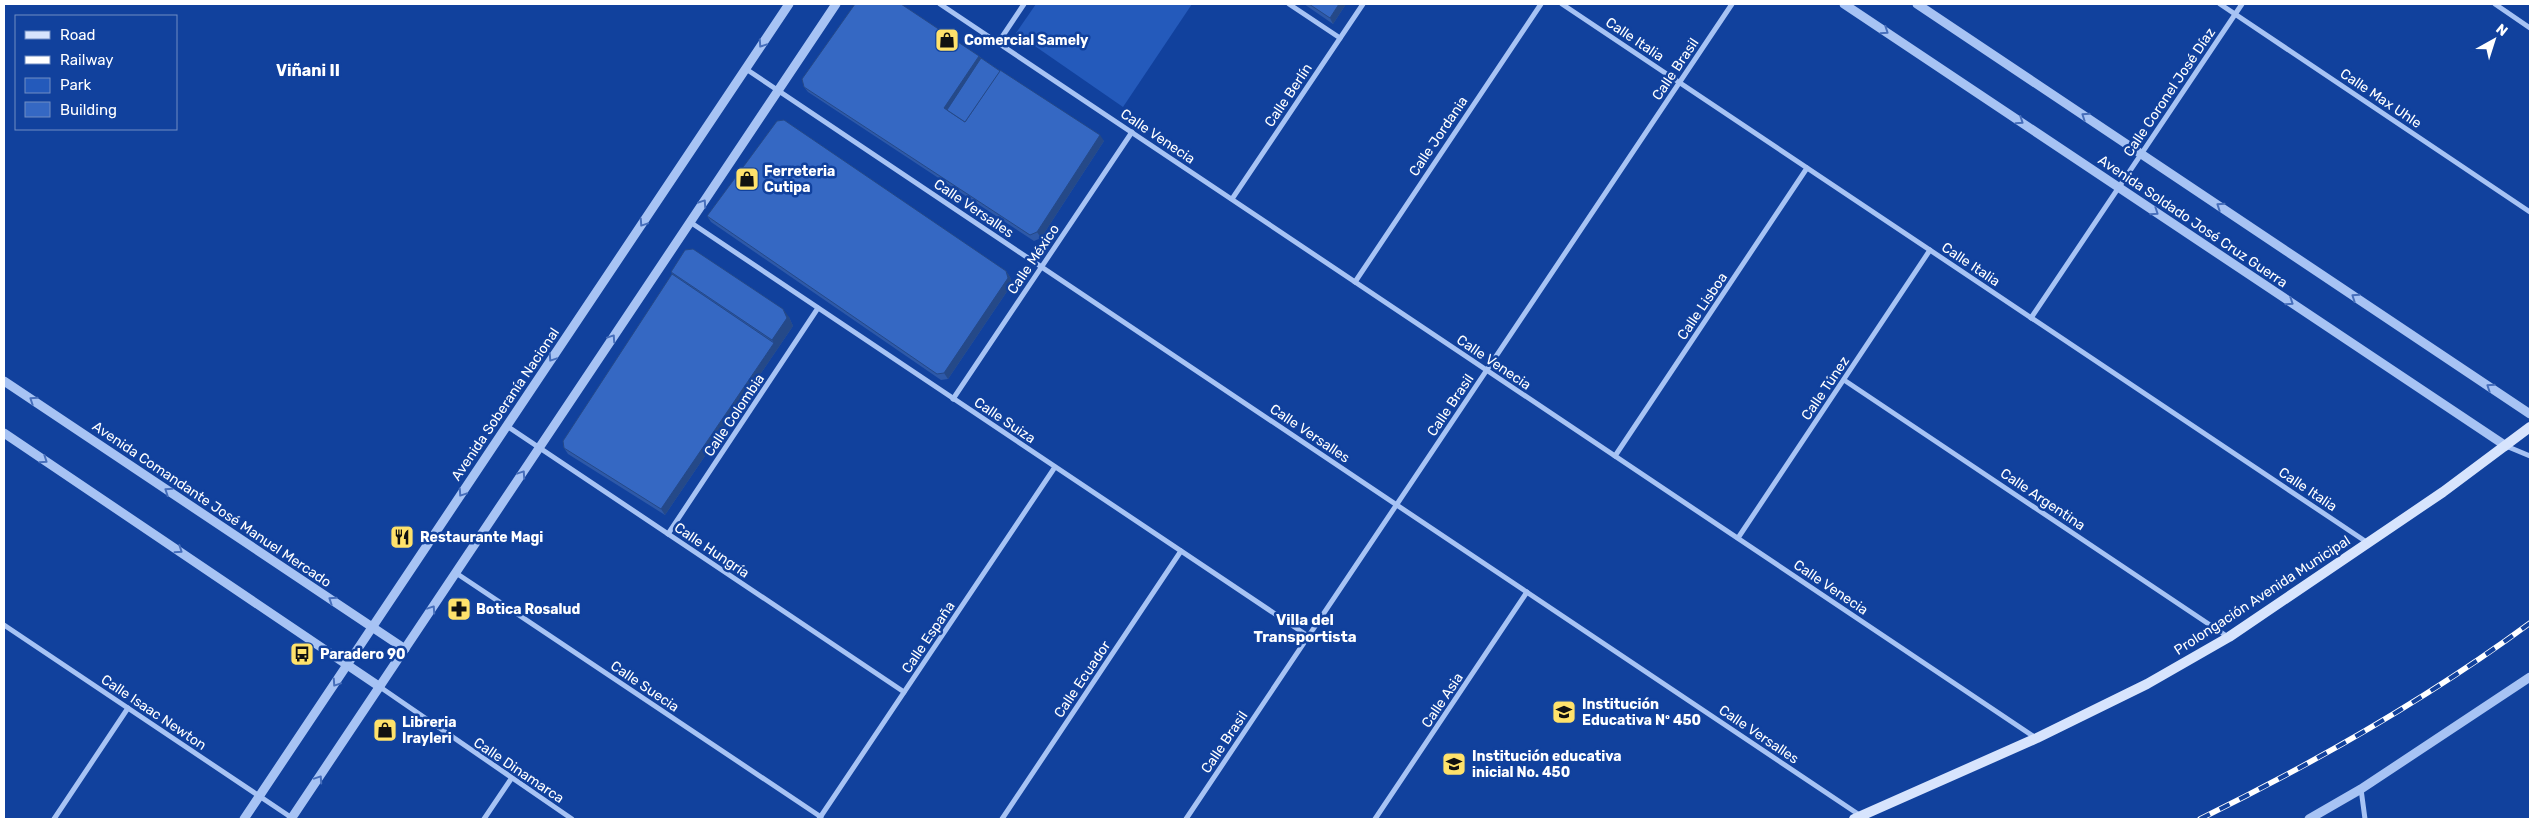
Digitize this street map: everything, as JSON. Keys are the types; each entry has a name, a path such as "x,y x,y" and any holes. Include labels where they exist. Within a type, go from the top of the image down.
{"main road":[{"name":"Prolongación Avenida Municipal","path":"1858,818 2036,738 2147,684 2229,637 2444,492 2530,426"}],"street":[{"name":"Avenida Soberanía Nacional","path":"244,819 789,4"},
{"path":"292,819 836,4"},
{"name":"Calle Venecia","path":"940,4 2036,738"},
{"path":"998,43 1024,4"},
{"path":"1289,4 1340,38"},
{"name":"Calle Berlín","path":"1232,200 1363,4"},
{"name":"Calle Jordania","path":"1355,282 1540,4"},
{"name":"Calle Italia","path":"1562,4 2368,543"},
{"name":"Calle Brasil","path":"1186,819 1732,4"},
{"name":"Avenida Soldado José Cruz Guerra","path":"1844,4 2506,446 2530,456"},
{"name":"Avenida Soldado José Cruz Guerra","path":"1917,4 2530,414"},
{"name":"Calle Max Uhle","path":"2220,4 2530,212"},
{"name":"Calle Coronel José Díaz","path":"2031,318 2242,4"},
{"path":"2495,4 2530,28"},
{"name":"Calle Versalles","path":"746,69 1527,592 1858,818"},
{"name":"Calle México","path":"954,399 1132,132"},
{"name":"Calle Lisboa","path":"1615,456 1807,168"},
{"name":"Calle Suiza","path":"690,222 1308,636"},
{"name":"Calle Túnez","path":"1738,538 1930,250"},
{"name":"Calle Colombia","path":"668,534 818,308"},
{"name":"Calle Argentina","path":"1844,380 2229,637"},
{"name":"Avenida Comandante José Manuel Mercado","path":"4,381 405,649"},
{"name":"Calle Hungría","path":"507,426 904,692"},
{"path":"4,432 349,663 380,687"},
{"name":"Calle España","path":"820,818 1055,467"},
{"name":"Calle Ecuador","path":"1002,819 1181,551"},
{"name":"Calle Suecia","path":"456,573 820,818"},
{"name":"Calle Asia","path":"1376,819 1527,592"},
{"name":"Calle Isaac Newton","path":"4,627 292,819"},
{"path":"2309,819 2361,789 2530,677"},
{"name":"Calle Dinamarca","path":"380,687 511,779 572,819"},
{"path":"54,819 128,708"},
{"path":"484,819 511,779"},
{"path":"2361,789 2365,819"}],"green space":[{"path":"1036,4 1192,4 1123,107 1016,33"}],"building":[{"path":"855,4 901,4 979,56 944,108 965,122 1000,70 1100,135 1037,232 1030,235 804,87 802,79"},
{"path":"1309,4 1339,4 1330,18"},
{"path":"981,58 1000,71 965,122 947,110"},
{"path":"784,120 1006,271 1008,278 944,373 937,374 707,216 777,121"},
{"path":"693,249 783,309 787,318 772,340 671,272 685,250"},
{"path":"672,274 774,343 661,509 564,448 563,441"}],"railway":[{"path":"2200,819 2243,798 2410,704 2530,623"}],"place":[{"name":"Comercial Samely","path":"947,40"},
{"name":"Ferreteria Cutipa","path":"747,179"},
{"name":"Restaurante Magi","path":"402,537"},
{"name":"Botica Rosalud","path":"459,609"},
{"name":"Paradero 90","path":"302,654"},
{"name":"Institución Educativa Nº 450","path":"1564,712"},
{"name":"Libreria Irayleri","path":"385,730"},
{"name":"Institución educativa inicial No. 450","path":"1454,764"}],"district":[{"name":"Viñani II","path":"308,70"},
{"name":"Villa del Transportista","path":"1305,628"}]}
